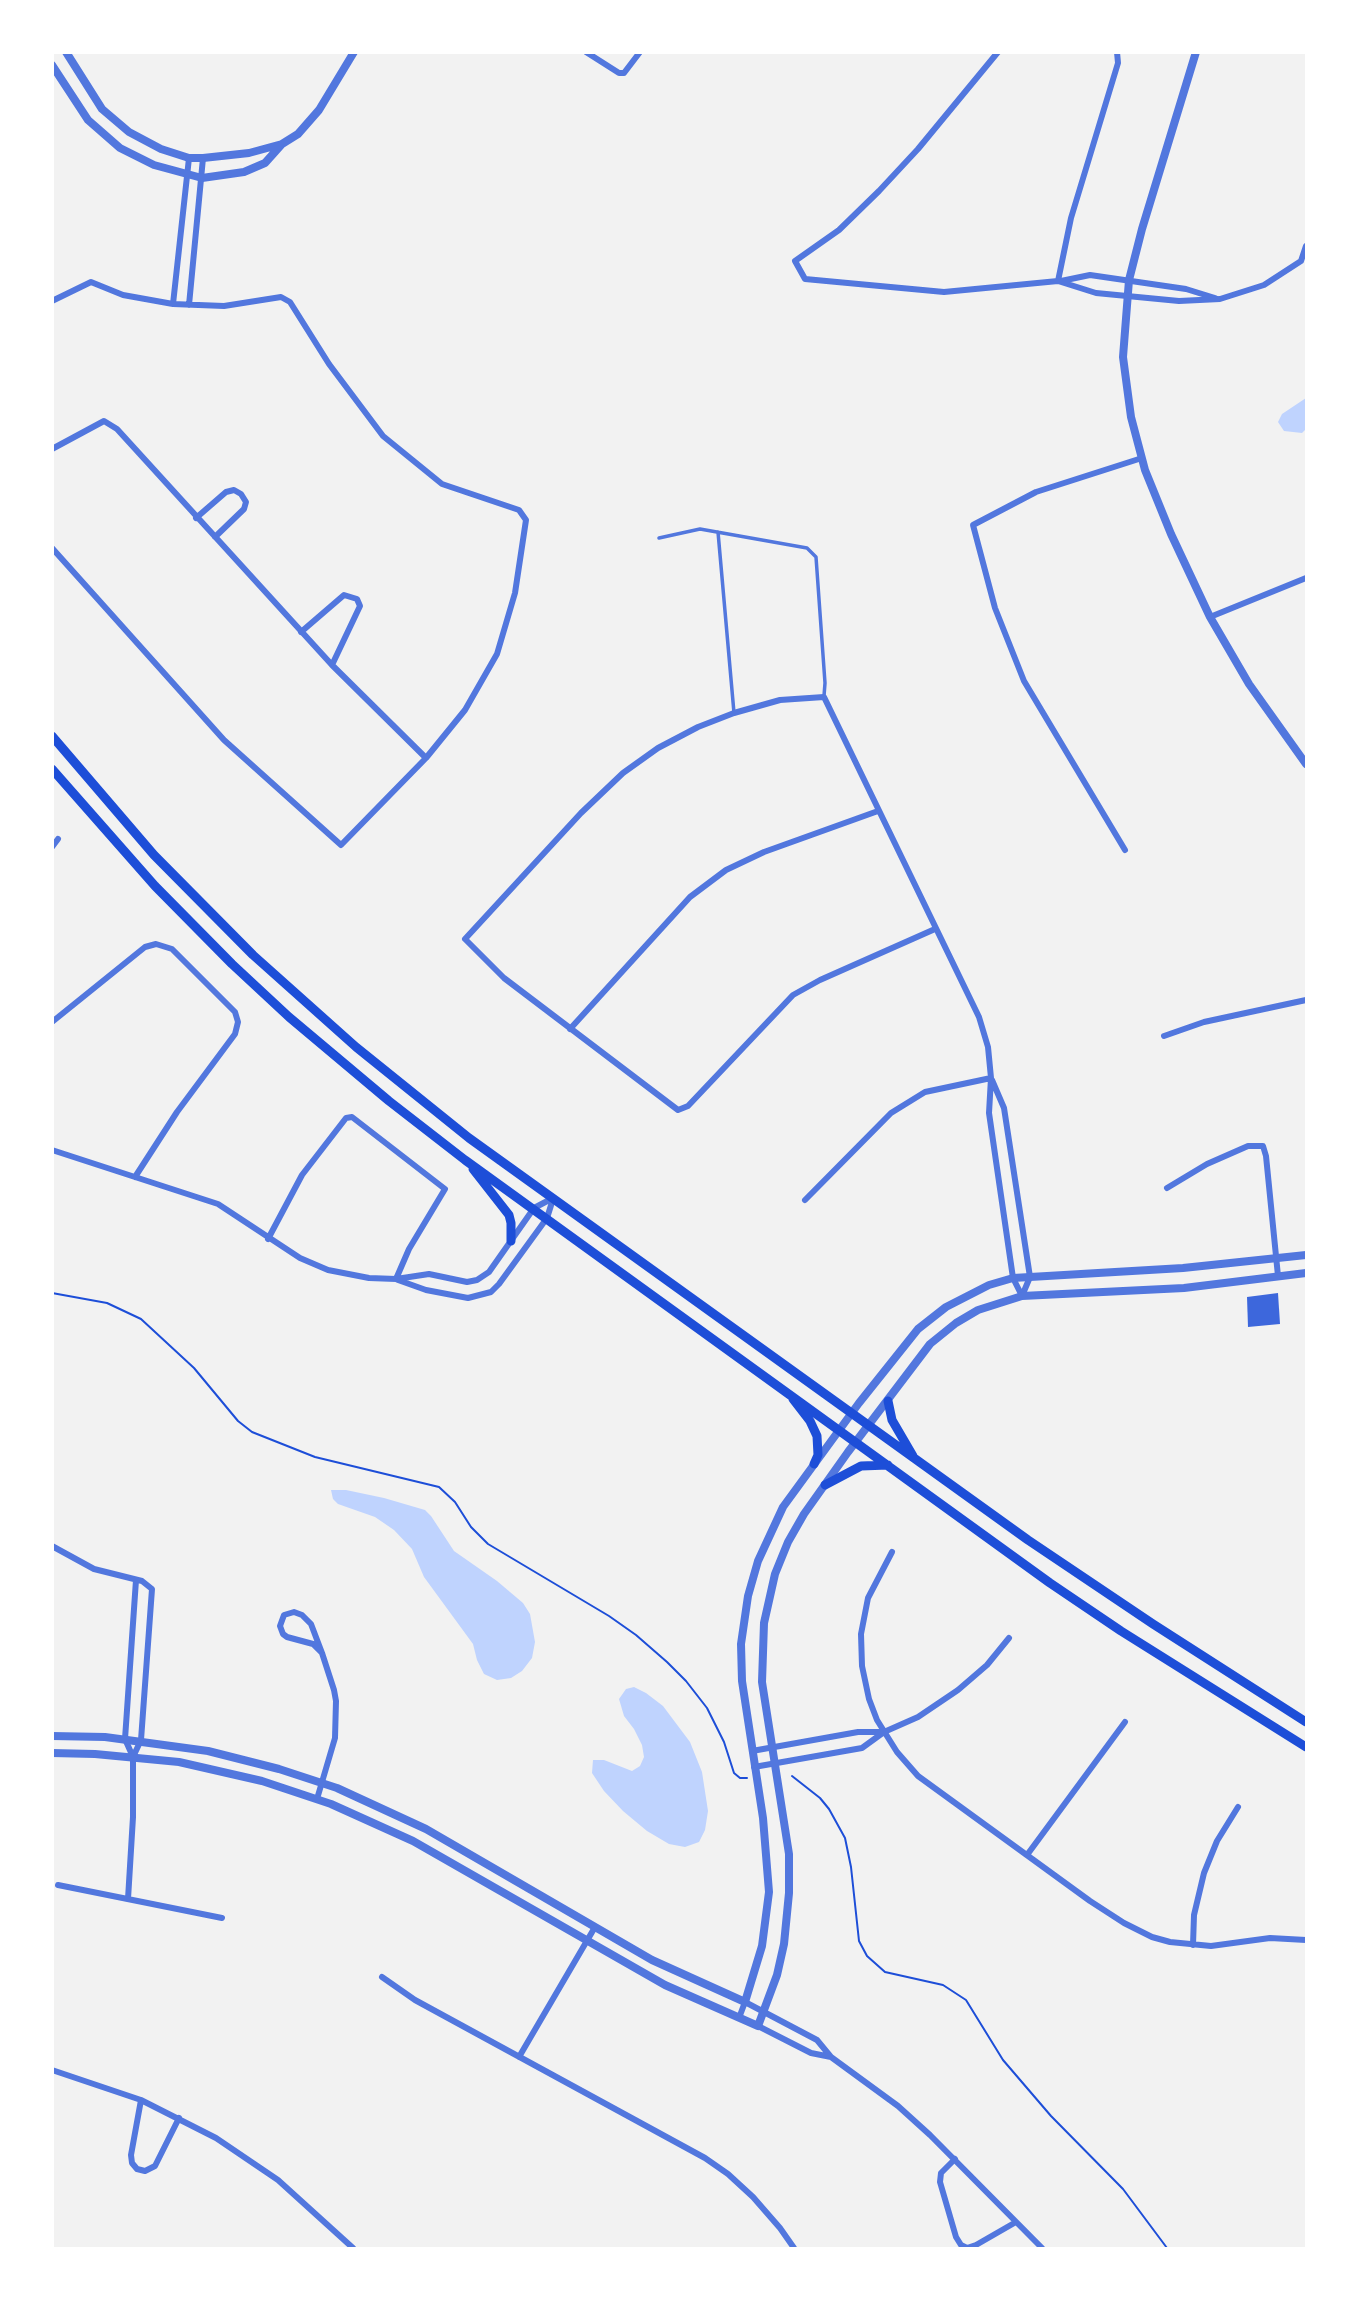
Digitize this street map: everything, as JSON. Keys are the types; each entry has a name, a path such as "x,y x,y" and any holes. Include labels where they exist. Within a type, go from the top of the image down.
{"main road":[{"path":"52,736 187,890 286,986 404,1087 469,1138 1091,1584 1307,1722"},
{"path":"52,769 155,886 232,964 340,1060 465,1160 1050,1583 1121,1631 1307,1746"},
{"path":"465,1160 509,1215 512,1223 511,1241"},
{"path":"788,1392 810,1421 817,1436 818,1455 814,1464"},
{"path":"888,1401 891,1420 916,1460"},
{"path":"825,1485 861,1465 889,1465"}],"street":[{"path":"66,52 102,109 129,132 161,149 189,158 203,158 249,153 282,144"},
{"path":"52,65 88,120 120,148 154,165 202,178 244,172 265,163 282,144 298,134 318,110 354,52"},
{"path":"586,52 619,74 624,73 636,54"},
{"path":"998,52 918,149 879,191 839,230 794,261 805,279 944,292 1058,281 1090,275 1186,289 1220,299"},
{"path":"1058,281 1071,218 1118,63 1117,52"},
{"path":"1196,52 1129,280 1124,357 1131,417 1142,458 1171,534 1210,617 1249,684 1307,764"},
{"path":"173,304 189,158"},
{"path":"189,305 203,158"},
{"path":"1058,281 1096,293 1179,301 1220,299 1264,285 1301,261 1307,246"},
{"path":"52,301 90,282 123,295 173,304 224,306 281,297 290,302 329,364 383,436 442,484 519,510 526,520 515,593 497,654 465,710 426,758 341,845 225,740 52,548"},
{"path":"52,449 104,421 117,429 301,632 426,758"},
{"path":"1125,850 1024,681 995,608 973,525 1037,492 1142,458"},
{"path":"196,518 226,492 234,490 241,494 246,502 244,509 215,537"},
{"path":"1210,617 1307,578"},
{"path":"301,632 344,595 357,599 360,606 332,665"},
{"path":"936,929 820,980 793,995 688,1106 678,1110 505,978 465,939 581,813 623,773 658,748 698,727 734,713 780,700 824,698 979,1017 988,1047 991,1078 989,1113 1013,1278 1022,1296"},
{"path":"570,1029 690,897 726,870 764,852 878,811"},
{"path":"52,847 58,839"},
{"path":"52,1022 145,947 156,944 172,949 237,1016 236,1034 177,1112 135,1177"},
{"path":"1164,1035 1204,1022 1307,1000"},
{"path":"805,1200 891,1113 925,1092 991,1078"},
{"path":"991,1078 1004,1108 1030,1277 1022,1296"},
{"path":"268,1239 302,1175 346,1118 352,1117 445,1189 409,1249 396,1279"},
{"path":"1167,1188 1207,1164 1248,1146 1263,1146 1278,1276"},
{"path":"52,1150 218,1204 300,1258 328,1270 350,1275 396,1279 429,1274 467,1282 477,1280 489,1272 534,1208 553,1198"},
{"path":"396,1279 426,1290 468,1298 485,1295 499,1284 547,1218 553,1198"},
{"path":"739,2018 762,1946 769,1892 766,1843 741,1662 747,1596 758,1561 783,1507 839,1429 918,1329 946,1307 970,1293 1013,1278 1183,1268 1307,1255"},
{"path":"758,2026 760,2009 779,1965 789,1893 789,1854 762,1682 762,1637 766,1607 788,1542 856,1441 930,1344 956,1323 978,1310 1022,1296 1184,1288 1307,1273"},
{"path":"52,1546 94,1569 146,1582 152,1589 141,1740 133,1757"},
{"path":"892,1552 868,1598 861,1634 865,1685 884,1732 897,1752 919,1776 1124,1923 1152,1937 1211,1946 1270,1938 1307,1940"},
{"path":"128,1899 134,1817 133,1757 125,1739 136,1580"},
{"path":"317,1799 335,1738 337,1713 334,1690 322,1653 308,1620 294,1612 284,1615 281,1626 283,1634 313,1644 322,1653"},
{"path":"754,1767 862,1748 884,1732 918,1717 958,1690 987,1665 1009,1638"},
{"path":"131,1663 146,1664"},
{"path":"1027,1855 1125,1722"},
{"path":"752,1751 858,1732 884,1732"},
{"path":"52,1736 141,1740 217,1753 322,1783 426,1829 652,1960 746,2002 817,2040 831,2057 898,2106 955,2159 1042,2249"},
{"path":"52,1753 133,1757 213,1769 317,1799 413,1841 665,1986 758,2026 811,2053 831,2057"},
{"path":"1193,1945 1194,1915 1204,1873 1217,1841 1238,1807"},
{"path":"58,1885 222,1918"},
{"path":"519,2057 595,1927"},
{"path":"382,1977 415,2000 673,2140 728,2174 766,2211 793,2249"},
{"path":"52,2070 141,2100 216,2138 278,2180 353,2249"},
{"path":"141,2100 131,2155 132,2163 137,2169 145,2171 155,2166 179,2118"},
{"path":"955,2159 941,2173 940,2182 961,2245 967,2248 976,2245 1016,2222"}],"lane":[{"path":"659,538 700,529 807,548 816,558 824,698"},
{"path":"718,533 734,713"}],"path":[{"path":"52,1293 107,1303 141,1319 194,1368 238,1421 252,1432 315,1457 439,1487 455,1502 471,1527 488,1544 609,1616 636,1634 661,1656 686,1681 707,1709 724,1742 734,1773 740,1778 748,1778"},
{"path":"792,1776 820,1798 845,1838 856,1924 862,1948 867,1956 885,1972 943,1985 966,2000 1003,2060 1051,2116 1123,2189 1167,2249"}],"water":[{"path":"1306,398 1306,429 1302,433 1284,431 1278,422 1282,414"},
{"path":"331,1490 346,1490 384,1498 425,1510 454,1551 497,1581 523,1603 530,1614 535,1642 532,1658 522,1671 511,1678 497,1680 484,1674 473,1644 424,1577 412,1549 394,1530 375,1517 338,1504 333,1499"},
{"path":"634,1687 663,1706 690,1742 702,1772 708,1811 705,1830 699,1842 685,1847 669,1844 647,1831 604,1791 592,1773 593,1760 604,1760 632,1771 640,1766 644,1757 642,1745 624,1716 619,1699 626,1689"}],"building":[{"path":"1278,1293 1280,1324 1248,1327 1247,1297"}]}
